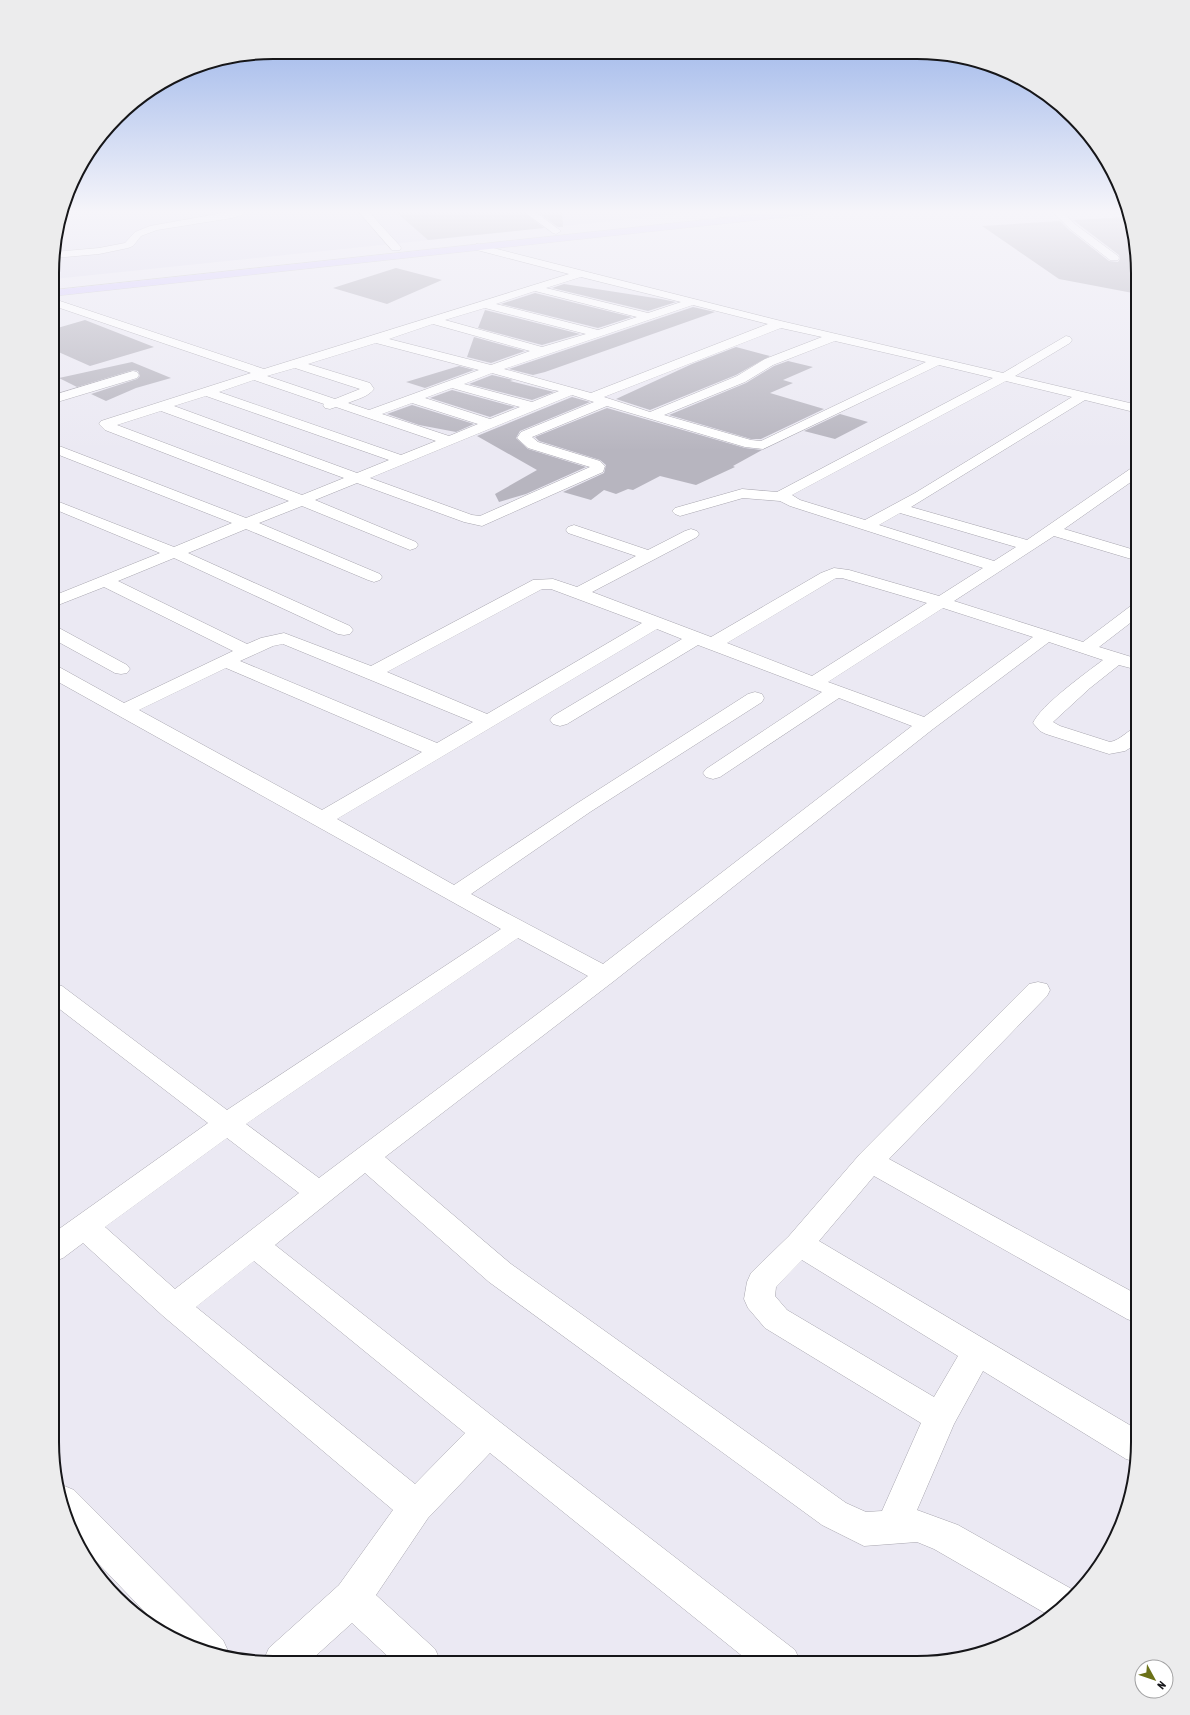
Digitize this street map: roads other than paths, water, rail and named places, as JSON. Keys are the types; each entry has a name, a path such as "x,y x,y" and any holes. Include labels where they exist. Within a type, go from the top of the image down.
{"main road":[{"path":"59,292 72,291"}],"street":[{"path":"410,545 301,500 107,426 106,424 525,291"},
{"path":"546,291 650,317"},
{"path":"647,291 1131,407"},
{"path":"369,414 542,350 599,334 692,302"},
{"path":"59,304 334,403 450,441"},
{"path":"484,304 599,334"},
{"path":"434,321 542,350"},
{"path":"592,397 780,324"},
{"path":"651,416 741,379 769,362 834,337"},
{"path":"376,339 515,375 750,444 763,445 938,361"},
{"path":"783,497 783,494 786,491 1005,377 1066,340"},
{"path":"287,420 363,393 368,389 365,386 296,364"},
{"path":"59,397 133,374"},
{"path":"452,384 534,407"},
{"path":"59,599 571,391"},
{"path":"208,392 402,460"},
{"path":"866,526 1083,396"},
{"path":"414,398 492,424"},
{"path":"160,406 469,519 482,521 598,469 598,466 595,464 533,445 524,438 606,402"},
{"path":"59,450 245,523 374,577"},
{"path":"815,682 1029,546 1131,478"},
{"path":"680,511 742,493 783,497 795,503 996,567"},
{"path":"59,506 175,553 344,630"},
{"path":"898,508 1029,546"},
{"path":"574,530 650,556"},
{"path":"1052,530 1131,554"},
{"path":"578,594 691,534"},
{"path":"560,720 834,573 854,575 1048,635 1131,663"},
{"path":"105,580 247,651"},
{"path":"372,673 539,584 553,584 837,690 926,725"},
{"path":"1086,648 1131,614"},
{"path":"322,819 655,623"},
{"path":"59,635 121,669"},
{"path":"174,1306 319,1193 605,975 926,725 1048,635"},
{"path":"124,710 224,661 276,638 284,638 488,721"},
{"path":"1117,658 1045,718 1043,723 1053,730 1109,748 1123,746 1131,739"},
{"path":"224,661 438,751"},
{"path":"59,674 322,819 455,895 605,975"},
{"path":"713,774 837,690"},
{"path":"455,895 584,808 756,698"},
{"path":"59,1245 226,1124 518,928"},
{"path":"940,1417 776,1319 759,1299 762,1282 799,1244 870,1161 1038,990"},
{"path":"59,997 319,1193"},
{"path":"366,1157 500,1273 834,1514 864,1529 917,1526 946,1537 1059,1602"},
{"path":"870,1161 1131,1306"},
{"path":"85,1227 174,1306 416,1507"},
{"path":"253,1244 488,1432 773,1656"},
{"path":"799,1244 1131,1444"},
{"path":"892,1528 940,1417 978,1351"},
{"path":"288,1656 352,1598 416,1507 488,1432"},
{"path":"69,1508 201,1644"},
{"path":"352,1598 415,1656"}]}
